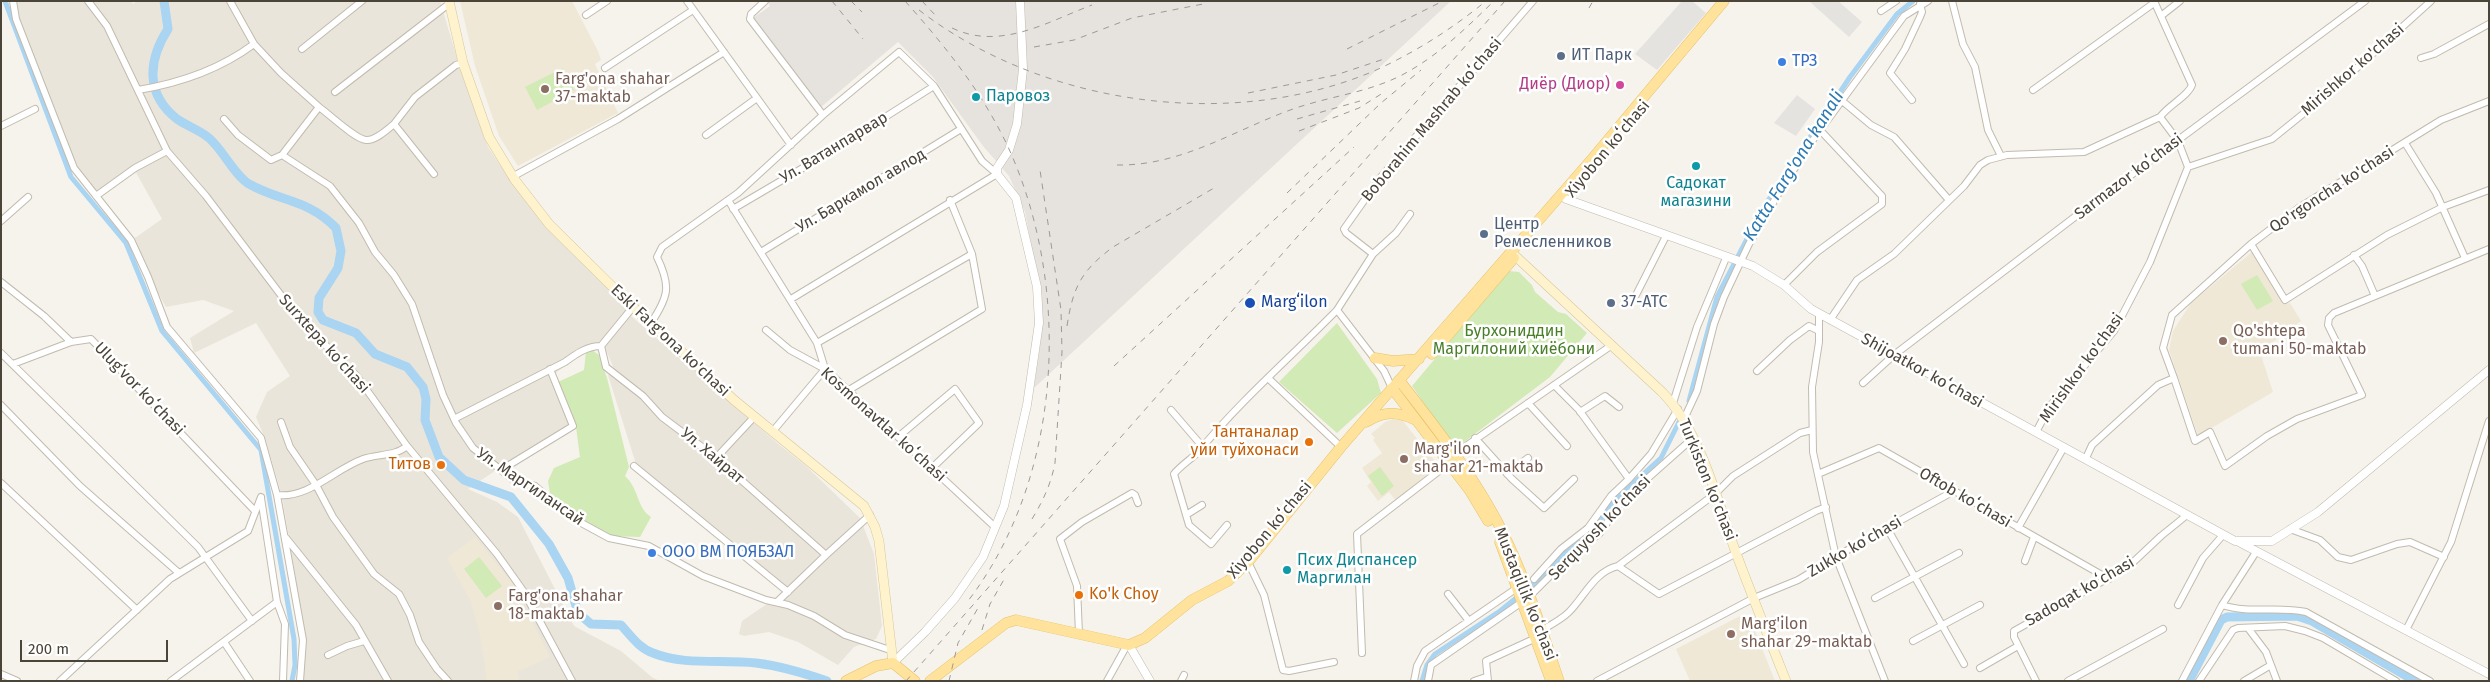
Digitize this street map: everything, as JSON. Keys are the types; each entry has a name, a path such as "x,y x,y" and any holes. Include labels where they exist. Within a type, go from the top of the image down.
{"main road":[{"name":"Xiyobon koʻchasi","path":"1128,645 1145,638 1192,600 1228,581 1248,562 1340,447 1397,386 1513,254 1724,1"},
{"name":"Xiyobon koʻchasi","path":"1397,386 1513,254 1566,199 1732,1"},
{"name":"Eski Farg'ona ko'chasi","path":"450,2 462,63 488,137 512,177 564,241 632,307 755,416 864,506 870,515 879,540 892,663"},
{"name":"Turkiston ko’chasi","path":"1513,254 1675,406 1684,420 1689,428 1715,494 1786,681"},
{"path":"1375,358 1393,361 1419,359"},
{"name":"Mustaqillik koʻchasi","path":"1397,386 1418,421 1447,455"},
{"name":"Mustaqillik koʻchasi","path":"1397,386 1447,455 1494,531 1517,576 1559,681"},
{"path":"1359,426 1381,413 1392,412 1418,421"},
{"name":"Mustaqillik koʻchasi","path":"1517,576 1517,588 1526,600"},
{"path":"930,681 1006,623 1016,620 1128,645"},
{"name":"Mustaqillik koʻchasi","path":"1539,634 1552,681"},
{"path":"849,680 876,666 892,663 914,681"}],"street":[{"path":"12,1 16,19 74,168 131,240 148,277 167,327 261,438 277,495 303,640 300,681"},
{"name":"Surxtepa koʻchasi","path":"88,1 107,26 166,151 206,196 299,319 356,376 407,446 498,554 524,592 572,681"},
{"path":"230,1 254,44 281,73 319,107 358,137 366,140 375,137 394,124 415,97 456,65 462,63"},
{"path":"302,49 362,1"},
{"path":"586,15 607,1"},
{"path":"687,1 791,145"},
{"path":"765,1 751,14 750,20 823,115"},
{"path":"997,174 997,168 1009,150 1017,124 1023,69 1020,1"},
{"name":"Boborahim Mashrab koʻchasi","path":"1373,254 1346,233 1344,229 1386,171 1532,1"},
{"path":"1881,11 1896,1"},
{"path":"1684,420 1697,391 1714,324 1724,297 1743,262 1749,244 1777,196 1841,100 1904,16 1920,4 1928,1"},
{"path":"1952,1 1963,44 1975,67 1988,130 2001,156"},
{"path":"2161,16 2180,1"},
{"name":"Sarmazor koʻchasi","path":"1863,383 1894,355 2365,1"},
{"name":"Mirishkor ko'chasi","path":"2036,432 2050,406 2114,331 2150,262 2188,167 2272,139 2329,93 2431,1"},
{"path":"335,92 450,2"},
{"path":"1830,320 1857,280 1894,254 1964,186 1980,165 2001,156 2084,152 2160,117 2169,105 2184,96 2192,85 2154,2 2032,90"},
{"path":"1912,100 1890,73 1905,49 1920,17 1922,12 1920,4"},
{"path":"605,68 693,10"},
{"path":"2421,58 2434,54 2489,24"},
{"path":"138,90 179,82 205,72 237,57 254,44"},
{"path":"512,177 618,119 724,52"},
{"path":"651,323 666,290 667,280 657,257 662,248 728,200 823,115 899,52 934,86 982,162 997,174 1016,198 1037,287 1039,323 1025,414 1010,485 983,557 955,598 925,632 892,663"},
{"name":"Ул. Ватанпарвар","path":"733,209 836,148 934,86"},
{"path":"706,136 758,98"},
{"path":"1841,100 1871,125 1894,137 1950,200"},
{"name":"Qo'rgoncha ko'chasi","path":"2489,101 2441,120 2300,207 2251,244 2172,315 2163,348 2194,441 2210,432 2226,466 2267,436 2298,419 2362,395 2332,335 2328,324 2329,318 2334,313 2489,249"},
{"path":"224,119 238,135 271,160 282,155 319,107"},
{"path":"1,126 35,109"},
{"path":"2160,117 2178,140 2188,167"},
{"path":"394,124 434,174"},
{"name":"Ул. Баркамол авлод","path":"761,252 961,130"},
{"path":"1784,285 1817,252 1884,201 1882,196 1820,130"},
{"path":"2405,143 2443,207 2465,258"},
{"path":"96,196 135,168 166,151"},
{"name":"Ул. Маргилансай","path":"282,155 330,186 359,223 374,252 394,275 412,304 434,373 454,418 473,448 515,481 535,486 574,519 609,538 649,546 703,576 766,600 778,601 814,616 846,635 890,650"},
{"path":"791,299 950,200 997,174"},
{"path":"2251,244 2285,300 2354,255 2443,207 2489,190"},
{"path":"1,221 28,197"},
{"name":"Shijoatkor koʻchasi","path":"1566,199 1726,258 1743,262 1784,285 1819,314 2086,458 2223,535 2235,540 2274,539"},
{"path":"728,200 817,343 825,369 773,431"},
{"path":"848,390 981,311 982,306 972,254 950,200"},
{"path":"1227,525 1211,544 1192,529 1174,474 1246,398 1268,379 1337,310 1373,254 1396,233 1410,214"},
{"path":"1636,295 1666,236"},
{"path":"817,343 972,254"},
{"path":"2354,255 2362,266 2375,296"},
{"path":"1534,578 1561,549 1588,528 1611,496 1651,454 1675,406 1697,327 1726,258"},
{"path":"1,282 44,316 71,342"},
{"path":"454,418 550,369 580,351 594,346 601,346 632,307"},
{"path":"1337,310 1397,386"},
{"path":"1819,314 1819,331 1812,387 1813,452 1836,557 1885,681"},
{"path":"1757,371 1808,326 1819,331"},
{"name":"Kosmonavtlar koʻchasi","path":"766,330 790,350 825,369 995,527"},
{"name":"Ulugʻvor koʻchasi","path":"13,364 71,342 91,339 255,511"},
{"path":"1362,653 1357,534 1447,455 1528,403 1612,345"},
{"name":"Ул. Хайрат","path":"601,346 606,367 643,396 662,418 684,432 716,458 826,555"},
{"path":"1,353 207,557 252,621"},
{"path":"501,470 573,426 550,369"},
{"path":"2182,681 2222,605 2256,552 2318,512 2489,370"},
{"path":"1387,375 1397,386"},
{"path":"2086,458 2092,444 2158,385 2174,378"},
{"path":"1268,379 1340,447"},
{"path":"1554,385 1580,412 1629,479"},
{"path":"898,437 955,389 978,423 931,469"},
{"path":"1580,412 1605,396 1619,407"},
{"path":"1528,403 1567,446"},
{"path":"1,405 80,486 179,573"},
{"path":"1172,410 1202,446"},
{"path":"716,458 755,416"},
{"path":"2406,630 2451,542 2489,421"},
{"path":"281,422 290,447 316,485 333,517 374,574 399,594 410,615 419,642 437,669 448,681"},
{"name":"Serquyosh koʻchasi","path":"1487,679 1486,661 1539,634 1567,614 1601,574 1609,568 1618,566 1715,494 1733,476 1800,433 1812,430"},
{"path":"1475,438 1507,474 1545,508 1574,479"},
{"name":"Serquyosh koʻchasi","path":"1428,681 1430,665 1526,600 1544,585 1572,554 1600,533 1621,502 1693,438"},
{"path":"277,495 285,496 316,485 362,459 397,452 407,446"},
{"path":"2018,528 2064,447"},
{"name":"Oftob koʻchasi","path":"1818,474 1879,448 2109,579"},
{"path":"1507,474 1528,458"},
{"path":"634,466 788,592"},
{"path":"1,483 137,610"},
{"name":"Zukko koʻchasi","path":"1597,681 1754,598 1798,580 1887,528 1954,492"},
{"path":"1079,634 1077,586 1060,539 1082,522 1132,493 1135,495 1138,503"},
{"path":"60,681 179,573 248,531 261,497 277,602 285,624 283,681"},
{"path":"1186,515 1202,505"},
{"path":"1618,566 1659,594 1826,507"},
{"path":"778,601 870,515"},
{"name":"Sadoqat koʻchasi","path":"2036,681 2013,635 2015,630 2128,567 2187,515"},
{"path":"1887,528 1964,664"},
{"path":"2290,529 2320,540 2338,557 2351,560 2397,544 2410,542 2444,557"},
{"path":"2178,605 2203,558 2223,535"},
{"path":"285,536 356,625 388,681"},
{"path":"2025,561 2034,537"},
{"path":"2235,540 2489,674"},
{"path":"1876,598 1959,553"},
{"path":"1248,562 1264,595 1283,670 1334,662"},
{"path":"1414,681 1417,666 1425,651 1517,588"},
{"path":"1448,594 1469,621"},
{"path":"171,681 277,602"},
{"path":"1913,641 1980,605"},
{"path":"2222,605 2239,610 2285,609 2306,612 2430,681"},
{"path":"2199,681 2233,630 2285,626 2323,638 2396,681"},
{"path":"2248,628 2266,652 2277,681"},
{"path":"2068,681 2163,629"},
{"path":"224,642 250,681"},
{"path":"328,654 347,646 364,642"},
{"path":"1107,681 1128,645 1150,681"},
{"path":"1980,668 2018,646"},
{"path":"2244,681 2271,665"},
{"path":"1,674 17,681"},
{"path":"1474,681 1487,679"}],"shaded area":[{"path":"15,1 132,1 133,4 137,1 440,1 460,68 488,147 513,183 629,307 608,335 554,374 575,427 504,465 468,489 497,502 518,517 574,626 621,651 653,678 660,681 304,681 296,580 282,496 266,441 256,417 267,392 290,376 256,323 194,353 190,338 234,311 203,300 166,307 145,270 132,240 162,219 134,169 97,197 76,165 16,18"},
{"name":"Farg'ona shahar 37-maktab","path":"460,1 572,1 598,51 601,60 595,64 618,113 518,166 499,136 475,66"},
{"path":"767,1 1451,1 1034,388 1040,347 1042,301 1025,212 1009,176 983,146 933,77 898,42 821,107 753,18 770,6"},
{"path":"1682,1 1692,1 1706,13 1657,70 1635,54"},
{"path":"1809,1 1838,1 1862,22 1849,37"},
{"path":"1797,95 1815,109 1796,136 1774,123"},
{"name":"Qo'shtepa tumani 50-maktab","path":"2253,251 2286,304 2290,303 2301,321 2260,352 2273,392 2198,436 2169,350 2173,331 2191,303"},
{"path":"630,315 806,466 860,518 874,554 882,626 876,639 854,647 838,665 798,642 769,632 744,636 739,634 742,621 786,591 725,535 636,470 635,461 608,375 614,369 604,345"},
{"name":"Marg'ilon shahar 21-maktab","path":"1394,419 1403,421 1438,465 1396,501 1389,492 1378,501 1367,486 1371,482 1362,468 1382,453 1371,434 1385,422"},
{"name":"Farg'ona shahar 18-maktab","path":"475,537 514,585 550,657 517,672 520,681 487,681 480,635 471,602 447,558"},
{"name":"Marg'ilon shahar 29-maktab","path":"1744,614 1746,619 1750,618 1775,681 1690,681 1676,649"}],"green space":[{"path":"563,68 574,90 537,110 525,87"},
{"name":"Бурхониддин Маргилоний хиёбони","path":"1509,271 1519,272 1532,285 1535,292 1558,312 1566,314 1587,333 1550,377 1455,449 1412,386"},
{"path":"2257,275 2273,301 2257,310 2241,284"},
{"path":"1337,323 1377,379 1381,393 1337,433 1279,382"},
{"path":"592,350 599,355 607,378 629,467 625,476 630,481 646,513 651,517 640,537 611,536 578,519 550,494 548,481 554,468 580,457 576,427 558,382 584,370 586,351"},
{"path":"1380,467 1394,486 1382,496 1368,476"},
{"path":"479,557 502,586 486,598 464,569"}],"waterway":[{"path":"5,1 71,177 126,243 162,331 261,450 294,639 295,665 292,681"},
{"path":"164,1 168,29 156,53 153,76 159,99 177,119 209,138 239,175 249,184 315,211 336,228 341,251 338,268 319,298 318,312 323,320 356,333 375,354 407,367 423,387 426,399 425,420 439,457 464,480 511,497 549,544 568,578 578,613 591,624 621,625 644,648 665,657 691,661 765,664 827,681"},
{"name":"Katta Farg'ona kanali","path":"1689,401 1717,297 1762,210 1850,77 1897,14 1913,1"},
{"name":"Katta Farg'ona kanali","path":"1527,590 1562,556 1588,536 1617,498 1661,458 1681,418"},
{"name":"Katta Farg'ona kanali","path":"1422,681 1427,665 1435,654 1500,611 1520,595"},
{"path":"2189,681 2221,620 2227,617 2297,616 2312,621 2415,681"}],"railway":[{"path":"832,1 863,39"},
{"path":"851,1 862,12"},
{"path":"905,1 963,71 999,128 1009,149 1029,204 1043,261 1049,321 1048,381 1039,440 1023,498 1000,552 968,601"},
{"path":"922,1 937,17"},
{"path":"1347,49 1443,1"},
{"path":"919,10 968,42 1022,68 1079,87 1139,99 1199,104 1259,101 1318,90 1374,71 1432,40 1486,1"},
{"path":"1117,165 1141,164 1164,160 1207,145 1293,109 1389,81 1415,68 1439,51 1494,1"},
{"path":"906,681 1505,1"},
{"path":"1589,8 1593,1"},
{"path":"1034,47 1074,40 1132,18 1203,4"},
{"path":"952,28 970,34 1006,35 1041,26 1092,5"},
{"path":"1248,93 1336,75 1384,59"},
{"path":"1287,193 1381,103 1421,70"},
{"path":"1299,131 1359,108 1386,91"},
{"path":"1297,119 1360,101"},
{"path":"1114,366 1354,147"},
{"path":"1032,519 1046,492 1055,463 1062,352 1061,310 1040,170"},
{"path":"1067,326 1076,290 1080,281 1093,264 1113,247 1214,188"},
{"path":"982,630 990,604 1006,576"},
{"path":"949,681 958,643 978,608"}],"place":[{"name":"ИТ Парк","path":"1561,56"},
{"name":"ТРЗ","path":"1782,62"},
{"name":"Диёр (Диор)","path":"1620,85"},
{"name":"Farg'ona shahar 37-maktab","path":"545,89"},
{"name":"Паровоз","path":"976,97"},
{"name":"Садокат магазини","path":"1696,166"},
{"name":"Центр Ремесленников","path":"1484,234"},
{"name":"Margʻilon","path":"1250,303"},
{"name":"37-АТС","path":"1611,303"},
{"name":"Qo'shtepa tumani 50-maktab","path":"2223,341"},
{"name":"Тантаналар уйи туйхонаси","path":"1309,442"},
{"name":"Marg'ilon shahar 21-maktab","path":"1404,459"},
{"name":"Титов","path":"441,465"},
{"name":"ООО ВМ ПОЯБЗАЛ","path":"652,553"},
{"name":"Псих Диспансер Маргилан","path":"1287,570"},
{"name":"Ko'k Choy","path":"1079,595"},
{"name":"Farg'ona shahar 18-maktab","path":"498,606"},
{"name":"Marg'ilon shahar 29-maktab","path":"1731,634"}]}
